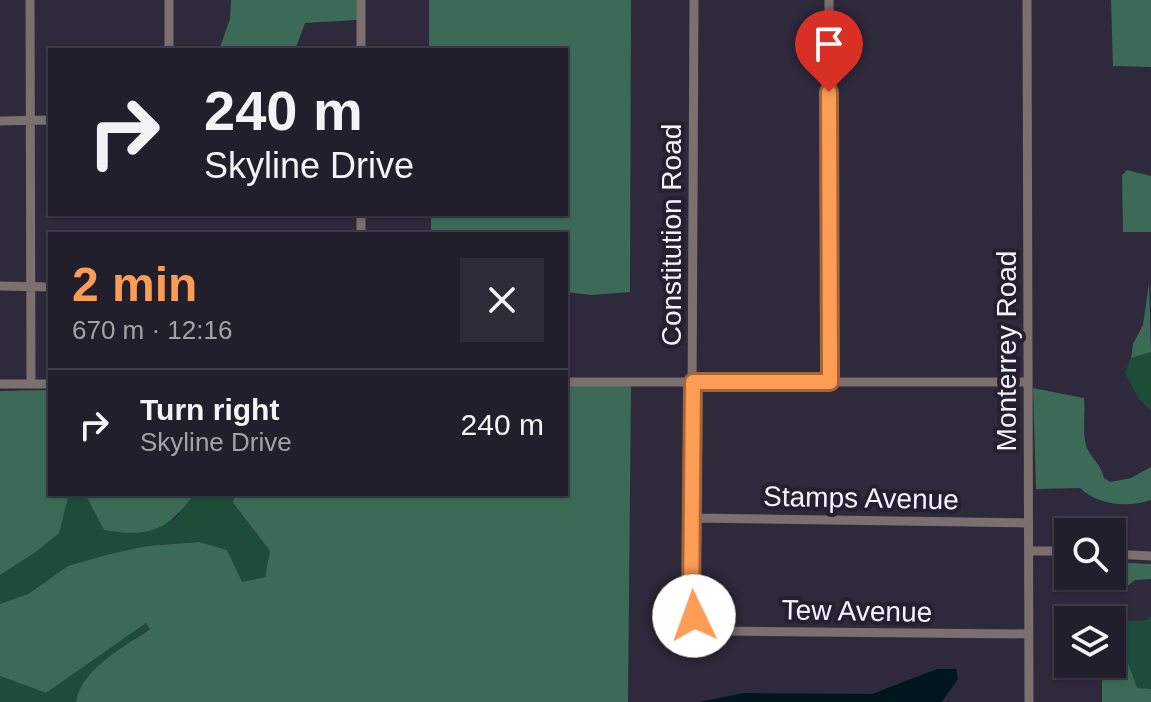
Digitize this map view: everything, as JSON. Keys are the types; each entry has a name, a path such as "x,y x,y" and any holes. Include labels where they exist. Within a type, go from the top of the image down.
{"street":[{"path":"30,0 31,384"},
{"path":"169,0 169,48"},
{"path":"361,0 361,48"},
{"name":"Constitution Road","path":"693,613 694,0"},
{"path":"829,0 830,382"},
{"name":"Monterrey Road","path":"1027,0 1029,702"},
{"path":"0,121 48,120"},
{"path":"0,286 48,287"},
{"path":"568,382 1027,382"},
{"path":"0,384 48,384"},
{"name":"Stamps Avenue","path":"693,518 1028,523"},
{"path":"1029,551 1054,551"},
{"path":"1126,555 1151,556"},
{"name":"Tew Avenue","path":"693,613 700,624 714,630 1029,634"}],"green space":[{"path":"231,0 357,0 357,20 305,23 294,48 220,48 230,19"},
{"path":"429,0 631,0 630,292 591,295 568,292 568,232 431,232 431,216 568,216 568,48 429,48"},
{"path":"1111,0 1151,0 1151,67 1113,66"},
{"path":"1127,170 1151,176 1151,232 1123,232 1122,175"},
{"path":"1149,283 1151,352 1131,358 1133,344 1143,325"},
{"path":"1151,352 1151,411 1139,399 1125,373 1131,358"},
{"path":"568,386 631,386 628,702 76,702 86,679 116,651 150,629 146,623 46,693 0,676 0,604 28,594 68,566 147,546 199,542 227,550 242,582 265,577 270,551 233,503 235,496 568,496"},
{"path":"1033,388 1084,398 1086,444 1104,478 1110,482 1131,478 1151,467 1151,500 1132,504 1113,503 1095,498 1080,488 1036,489"},
{"path":"48,390 48,496 68,496 59,533 0,575 0,391"},
{"path":"68,496 86,496 104,530 175,519 193,496 235,496 233,504 270,551 266,577 242,582 198,542 147,546 68,566 28,594 0,604 0,575 36,552 58,533"},
{"path":"86,496 193,496 166,523 146,532 104,530"},
{"path":"1126,563 1151,564 1151,579 1135,580 1126,587"},
{"path":"1151,616 1151,689 1137,689 1126,657 1126,621 1147,620"},
{"path":"147,622 150,628 95,669 80,690 76,702 0,702 0,676 46,693"},
{"path":"1126,657 1137,688 1151,689 1151,702 1102,702 1102,678 1126,678"}],"water":[{"path":"937,669 956,669 958,679 942,702 699,702 744,693 872,694"}],"route":[{"path":"694,616 691,606 693,382 830,382 829,92"}]}
